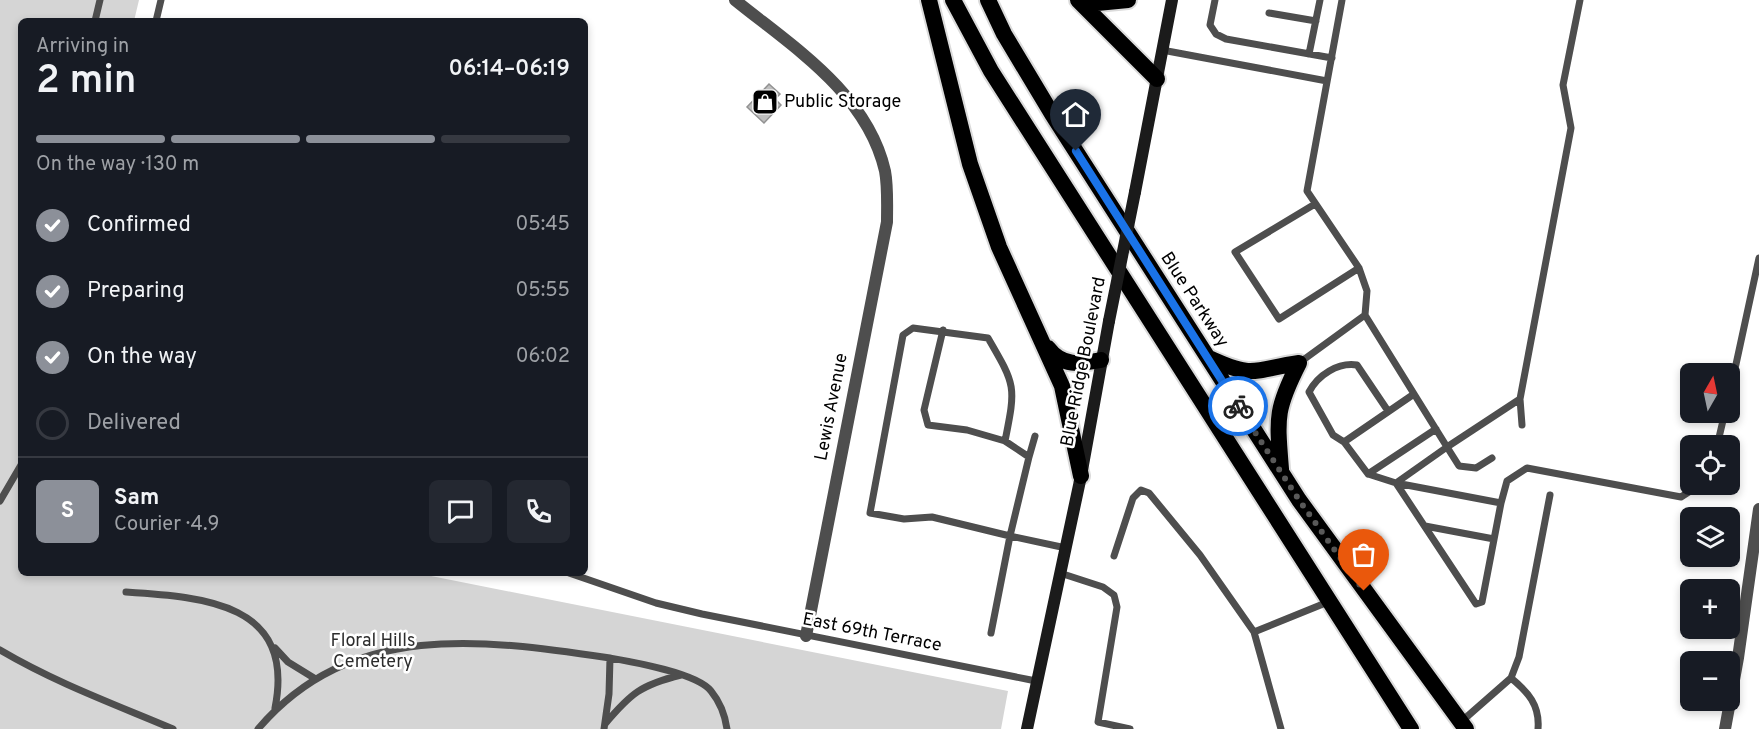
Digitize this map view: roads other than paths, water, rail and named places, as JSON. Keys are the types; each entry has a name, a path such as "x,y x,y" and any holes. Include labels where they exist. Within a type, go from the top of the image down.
{"highway":[{"path":"929,0 970,164 985,210 1068,404 1081,476"},
{"path":"953,0 991,71 1411,729"},
{"name":"Blue Parkway","path":"988,0 1004,34 1052,114 1282,473 1463,726"},
{"path":"1078,0 1157,79"},
{"path":"1088,0 1097,3 1128,0"},
{"path":"1039,334 1050,351 1065,362 1078,364 1101,360"},
{"path":"1208,358 1234,370 1248,373 1299,363"},
{"path":"1282,473 1277,418 1287,386 1299,363"}],"main road":[{"name":"Blue Ridge Boulevard","path":"1027,729 1081,476 1101,360 1172,0"}],"street":[{"name":"Lewis Avenue","path":"735,0 825,73 861,114 884,168 887,185 888,222 806,636"},
{"path":"1725,729 1738,658 1759,509"}],"lane":[{"path":"96,18 100,0"},
{"path":"157,18 161,0"},
{"path":"1215,0 1210,25 1216,34 1226,39 1332,58"},
{"path":"1309,54 1320,0"},
{"path":"1342,0 1307,191 1359,268 1367,291 1365,315 1459,466 1476,468 1492,458"},
{"path":"1522,425 1520,399 1571,128 1563,85 1580,0"},
{"path":"1269,13 1316,21"},
{"path":"1162,50 1327,81"},
{"path":"1315,204 1235,252 1279,319 1359,268"},
{"path":"1736,363 1759,258"},
{"path":"1299,363 1365,315"},
{"path":"1005,441 1013,399 1011,378 988,338 943,330 913,328 903,335 870,513 904,519 932,517 1066,549"},
{"path":"943,330 924,410 928,425 967,430 1005,441 1029,457"},
{"path":"1388,411 1357,365 1345,363 1316,380 1309,393 1333,435 1344,442 1368,474 1396,483 1501,503"},
{"path":"1344,442 1414,394"},
{"path":"1396,483 1520,399"},
{"path":"1368,474 1436,429"},
{"path":"991,633 1035,436"},
{"path":"1396,483 1476,604 1482,602 1506,481 1527,468 1681,497 1684,495"},
{"path":"0,501 18,470"},
{"path":"1114,556 1133,498 1141,490 1149,493 1200,555 1254,632 1281,729"},
{"path":"1463,726 1511,678 1519,657 1550,495"},
{"path":"1425,526 1494,539"},
{"path":"1060,573 1103,587 1114,595 1117,607 1098,722 1130,729"},
{"name":"East 69th Terrace","path":"578,576 656,603 702,614 1036,681"},
{"path":"126,592 183,596 222,604 243,613 288,662 314,678"},
{"path":"1254,632 1329,602"},
{"path":"258,729 275,708 314,678 378,651 449,643 525,645 649,665 681,675 710,689 725,714 727,729"},
{"path":"273,646 278,669 275,708"},
{"path":"0,650 39,672 96,699 173,729"},
{"path":"604,727 610,658"},
{"path":"604,727 628,697 653,682 681,675"},
{"path":"1511,678 1529,693 1537,709 1538,729"}],"place":[{"name":"Public Storage","path":"765,102"}],"park label":[{"name":"Floral Hills Cemetery","path":"373,651"}]}
